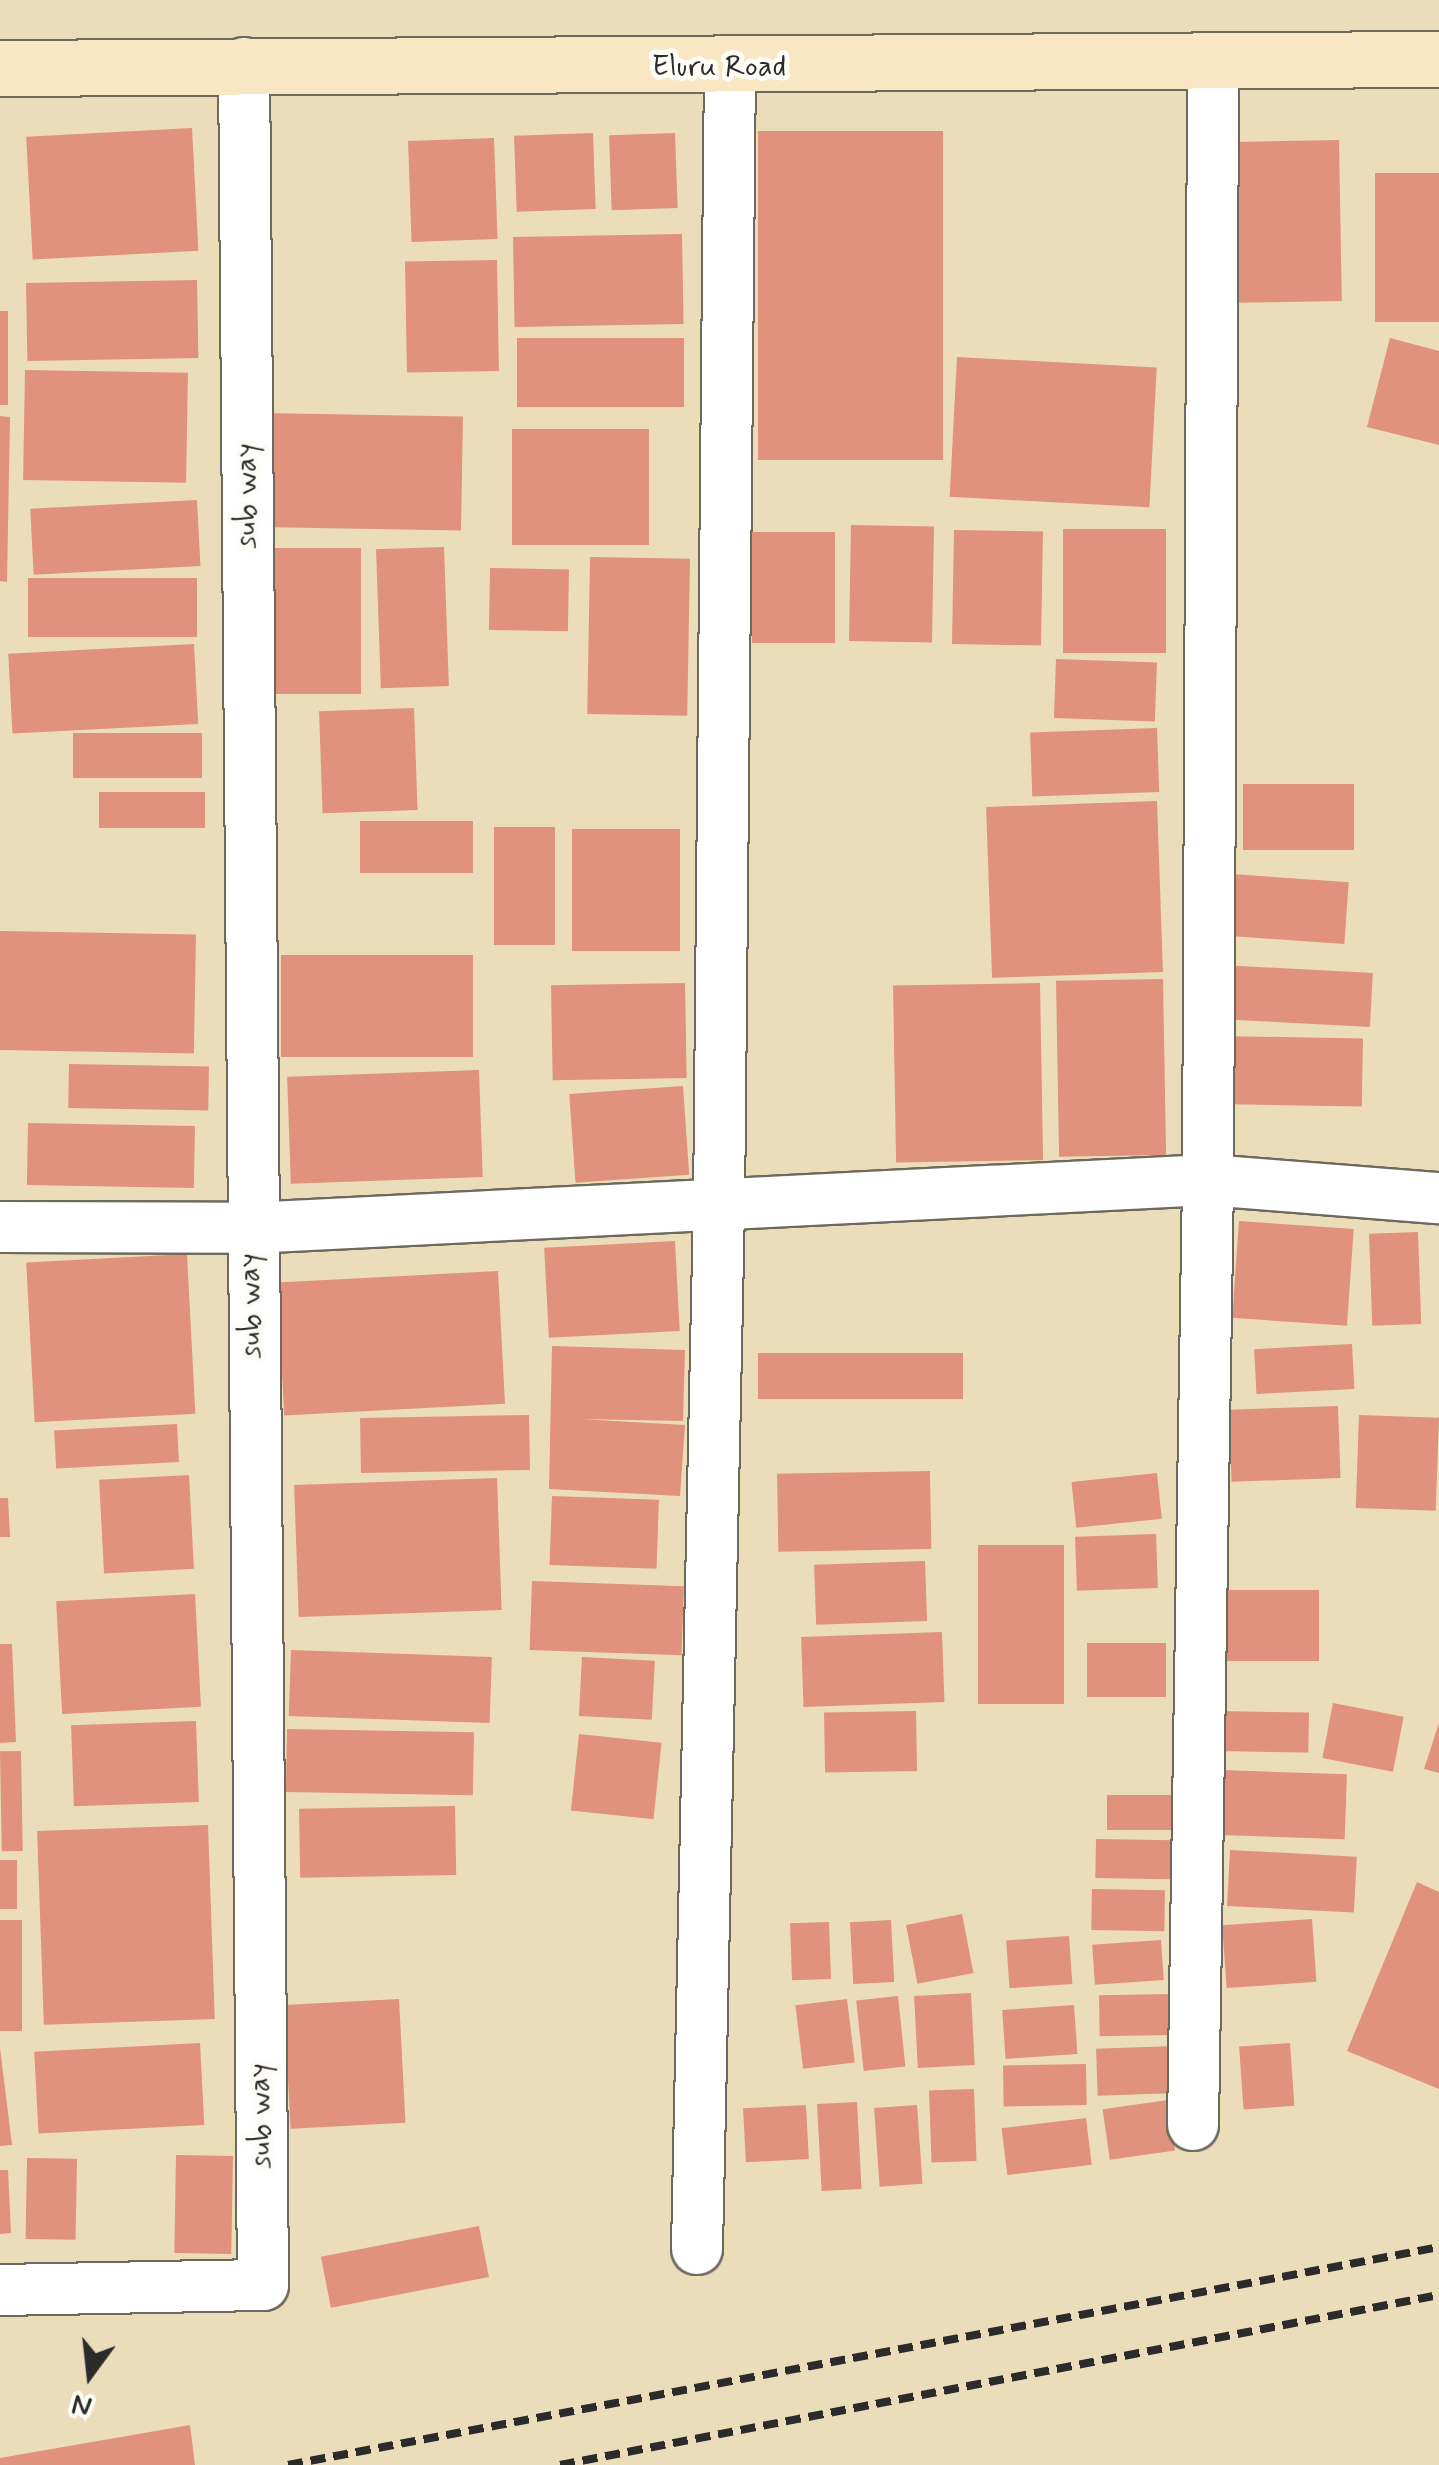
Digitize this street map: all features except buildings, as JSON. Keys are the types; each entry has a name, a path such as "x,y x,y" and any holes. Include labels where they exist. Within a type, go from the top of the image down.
{"main road":[{"name":"Eluru Road","path":"0,68 244,63 730,68 1212,58 1439,59"}],"street":[{"path":"1193,2125 1208,1180 1212,58"},
{"name":"sub way","path":"0,2290 264,2285 250,1228 244,63"},
{"path":"697,2249 720,1209 730,68"},
{"path":"0,1227 250,1228 720,1209 1208,1180 1439,1198"}],"railway":[{"path":"288,2465 1439,2247"},
{"path":"560,2465 1439,2295"}]}
